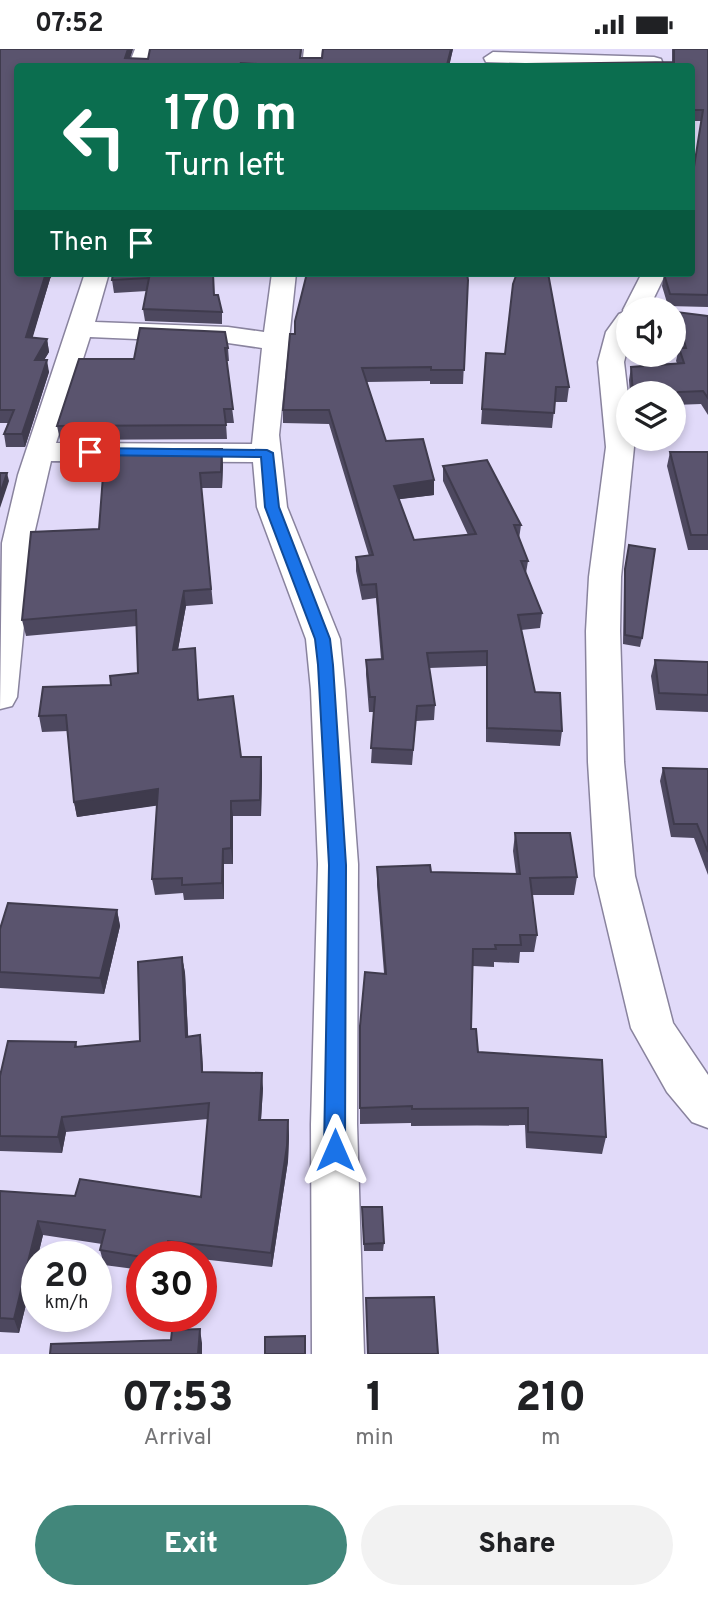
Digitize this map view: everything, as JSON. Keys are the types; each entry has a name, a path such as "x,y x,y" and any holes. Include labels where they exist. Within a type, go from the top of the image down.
{"street":[{"path":"494,58 654,63"},
{"path":"0,697 17,543 40,452 83,328 96,277"},
{"path":"284,277 265,435 272,507 323,639 328,690 338,865 334,1111 338,1354"},
{"path":"642,297 652,277"},
{"path":"83,328 228,335 277,342"},
{"path":"616,343 611,362 620,447 605,577 603,631 606,762 615,876 653,1028 683,1078 708,1108"},
{"path":"40,452 267,453"}],"building":[{"path":"0,49 128,49 125,58 148,59 150,49 301,49 300,58 322,58 323,49 451,49 448,63 14,63 14,277 45,277 26,337 47,339 35,360 47,360 22,434 4,434 14,410 0,410"},
{"path":"674,49 708,49 708,295 670,294 665,277 695,277 695,161 703,110 695,110 695,63 598,63 674,62"},
{"path":"112,277 213,277 214,295 218,295 222,312 143,309 149,278 112,280"},
{"path":"306,277 468,277 464,370 431,370 431,367 362,368 386,441 423,439 434,480 394,486 414,540 476,534 443,466 487,460 521,525 514,525 528,561 521,561 542,613 518,615 535,692 560,693 562,731 487,728 487,651 427,653 435,705 417,706 413,750 371,748 375,697 370,697 366,660 383,659 376,584 362,585 356,557 373,555 329,410 283,410 290,334 295,334 295,321"},
{"path":"516,277 549,277 569,387 556,387 554,413 482,409 486,353 505,354"},
{"path":"686,313 708,316 708,398 703,391 686,392 686,381 632,381 631,367 686,367"},
{"path":"140,328 225,332 233,409 224,409 226,425 57,426 79,359 134,359"},
{"path":"105,449 222,449 221,472 200,473 211,589 184,591 173,650 195,648 198,700 233,696 241,757 261,757 260,800 231,801 231,848 223,849 222,883 182,885 182,878 152,879 158,789 74,802 66,715 39,716 43,687 111,685 110,676 138,673 136,610 22,620 31,532 99,529"},
{"path":"670,452 708,452 708,535 691,535"},
{"path":"0,473 7,473 0,494"},
{"path":"629,545 655,549 642,638 625,635 625,569"},
{"path":"655,660 708,662 708,695 659,693"},
{"path":"663,768 708,769 708,852 697,824 674,824"},
{"path":"515,833 570,833 577,877 530,878 537,935 520,935 521,945 495,945 496,949 473,949 471,1029 476,1029 478,1052 602,1060 606,1137 528,1132 528,1108 360,1108 360,1026 365,972 386,974 377,867 430,865 431,872 520,874"},
{"path":"8,903 117,910 100,978 0,972 0,929"},
{"path":"182,957 186,1037 200,1035 202,1072 262,1073 259,1120 288,1120 287,1146 271,1253 217,1247 217,1241 126,1241 126,1254 112,1252 112,1241 102,1241 105,1230 38,1221 33,1241 21,1241 21,1290 14,1319 0,1318 0,1191 75,1196 80,1179 201,1197 209,1103 62,1117 58,1137 0,1136 0,1076 8,1041 76,1042 75,1047 140,1041 138,962"},
{"path":"362,1207 382,1207 384,1243 364,1244"},
{"path":"434,1297 438,1354 368,1354 366,1298"},
{"path":"172,1332 200,1332 198,1354 50,1354 51,1344 171,1340"},
{"path":"305,1336 305,1354 265,1354 265,1337"}],"route":[{"path":"90,452 267,453 272,507 323,639 326,665 338,865 335,1150"}]}
